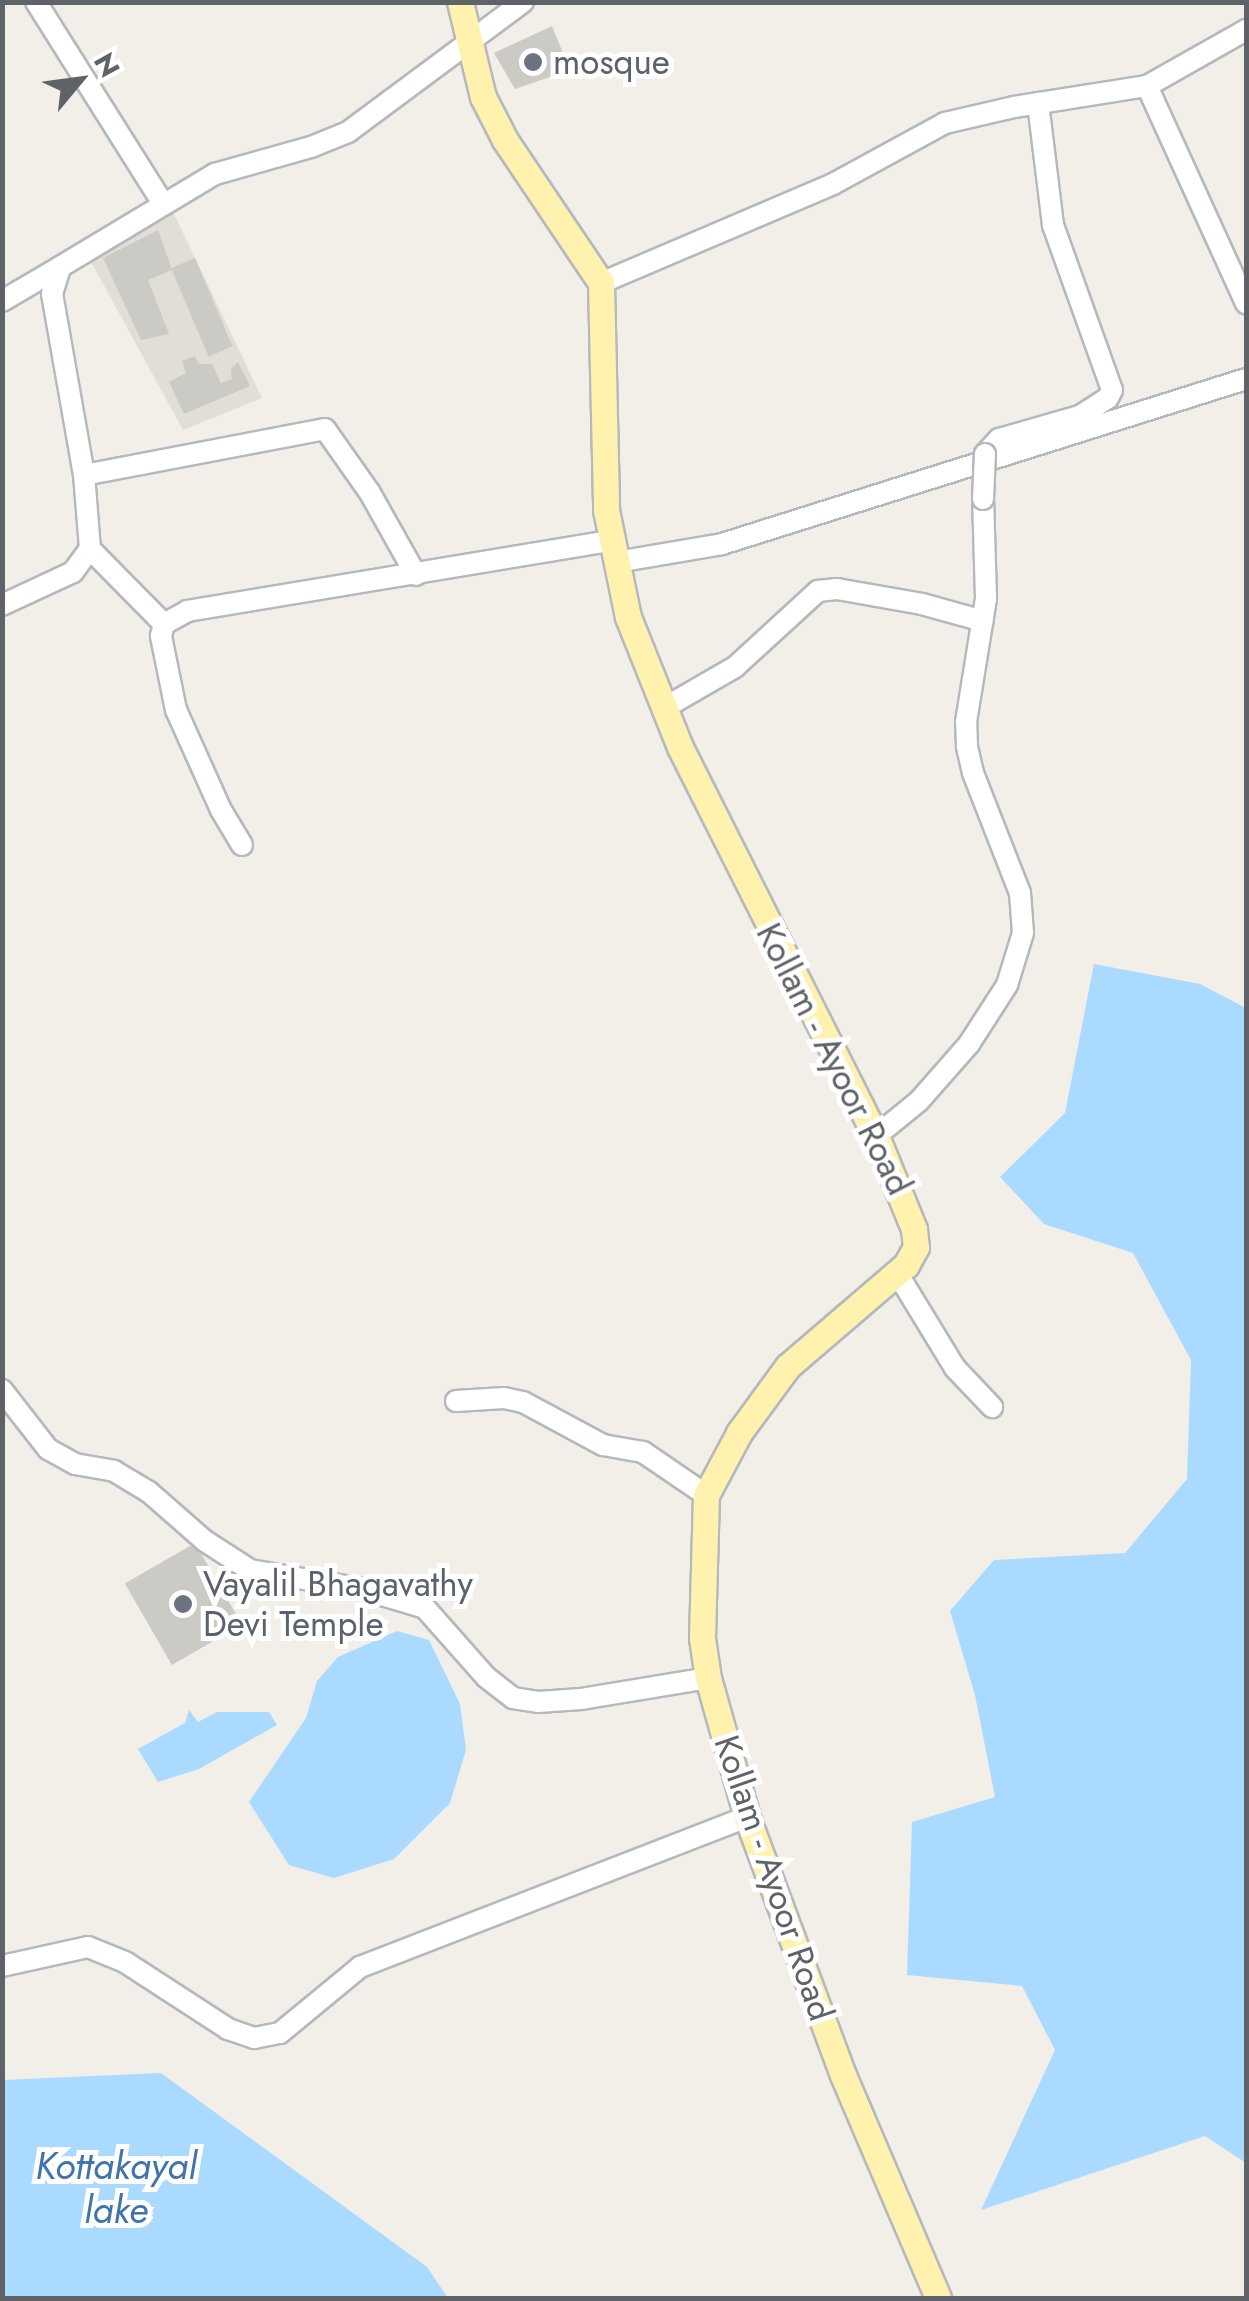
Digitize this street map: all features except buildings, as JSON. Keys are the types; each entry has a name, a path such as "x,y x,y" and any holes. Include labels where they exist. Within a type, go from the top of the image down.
{"main road":[{"path":"460,2 483,97 504,140 601,283"},
{"name":"Kollam - Ayoor Road","path":"601,283 604,476 628,617 664,708 816,1025 876,1136 914,1229 916,1246 897,1273 788,1366 739,1434 706,1496 701,1543 708,1678 746,1817 843,2075 938,2298"}],"street":[{"path":"36,2 164,204"},
{"path":"2,301 236,165 331,141 523,2"},
{"path":"601,283 832,184 946,124 1147,86 1246,30"},
{"path":"1147,86 1246,303"},
{"path":"876,1136 919,1102 969,1044 1006,985 1023,933 1020,893 972,773 967,746 966,722 984,621 988,562 983,499 986,454 999,439 1080,416 1108,398 1112,390 1052,224 1038,104"},
{"path":"60,267 52,294 84,475 90,549 164,624 163,650 176,710 221,810 242,845"},
{"path":"164,624 187,611 416,575 722,544 1246,379"},
{"path":"84,475 325,429 370,494 416,575"},
{"path":"2,604 73,572 90,549"},
{"path":"664,708 735,667 818,591 922,604 984,621"},
{"path":"897,1273 954,1368 992,1407"},
{"path":"2,1390 48,1448 75,1464 114,1472 148,1492 205,1541 250,1570 294,1581 358,1588 424,1608 486,1677 513,1698 538,1702 581,1699 708,1678"},
{"path":"456,1401 504,1398 523,1402 604,1445 643,1452 706,1496"},
{"path":"2,1966 88,1947 125,1962 228,2029 254,2038 280,2033 360,1967 746,1817"}],"shaded area":[{"path":"173,212 262,398 183,430 89,258"}],"water":[{"path":"1094,964 1200,984 1246,1008 1246,2163 1205,2136 981,2210 1055,2050 1022,1986 907,1975 912,1822 995,1797 975,1695 950,1611 994,1560 1125,1553 1187,1479 1191,1360 1133,1253 1044,1224 1000,1177 1065,1113"},
{"path":"397,1631 429,1640 460,1704 466,1750 450,1803 394,1859 334,1878 289,1865 249,1802 306,1718 317,1681 338,1657"},
{"path":"189,1710 198,1722 217,1712 269,1712 277,1725 199,1769 158,1782 138,1749 185,1723"},
{"name":"Kottakayal lake","path":"161,2073 427,2267 448,2298 3,2298 3,2080"}],"place":[{"name":"mosque","path":"533,62"},
{"name":"Vayalil Bhagavathy Devi Temple","path":"183,1604"}]}
